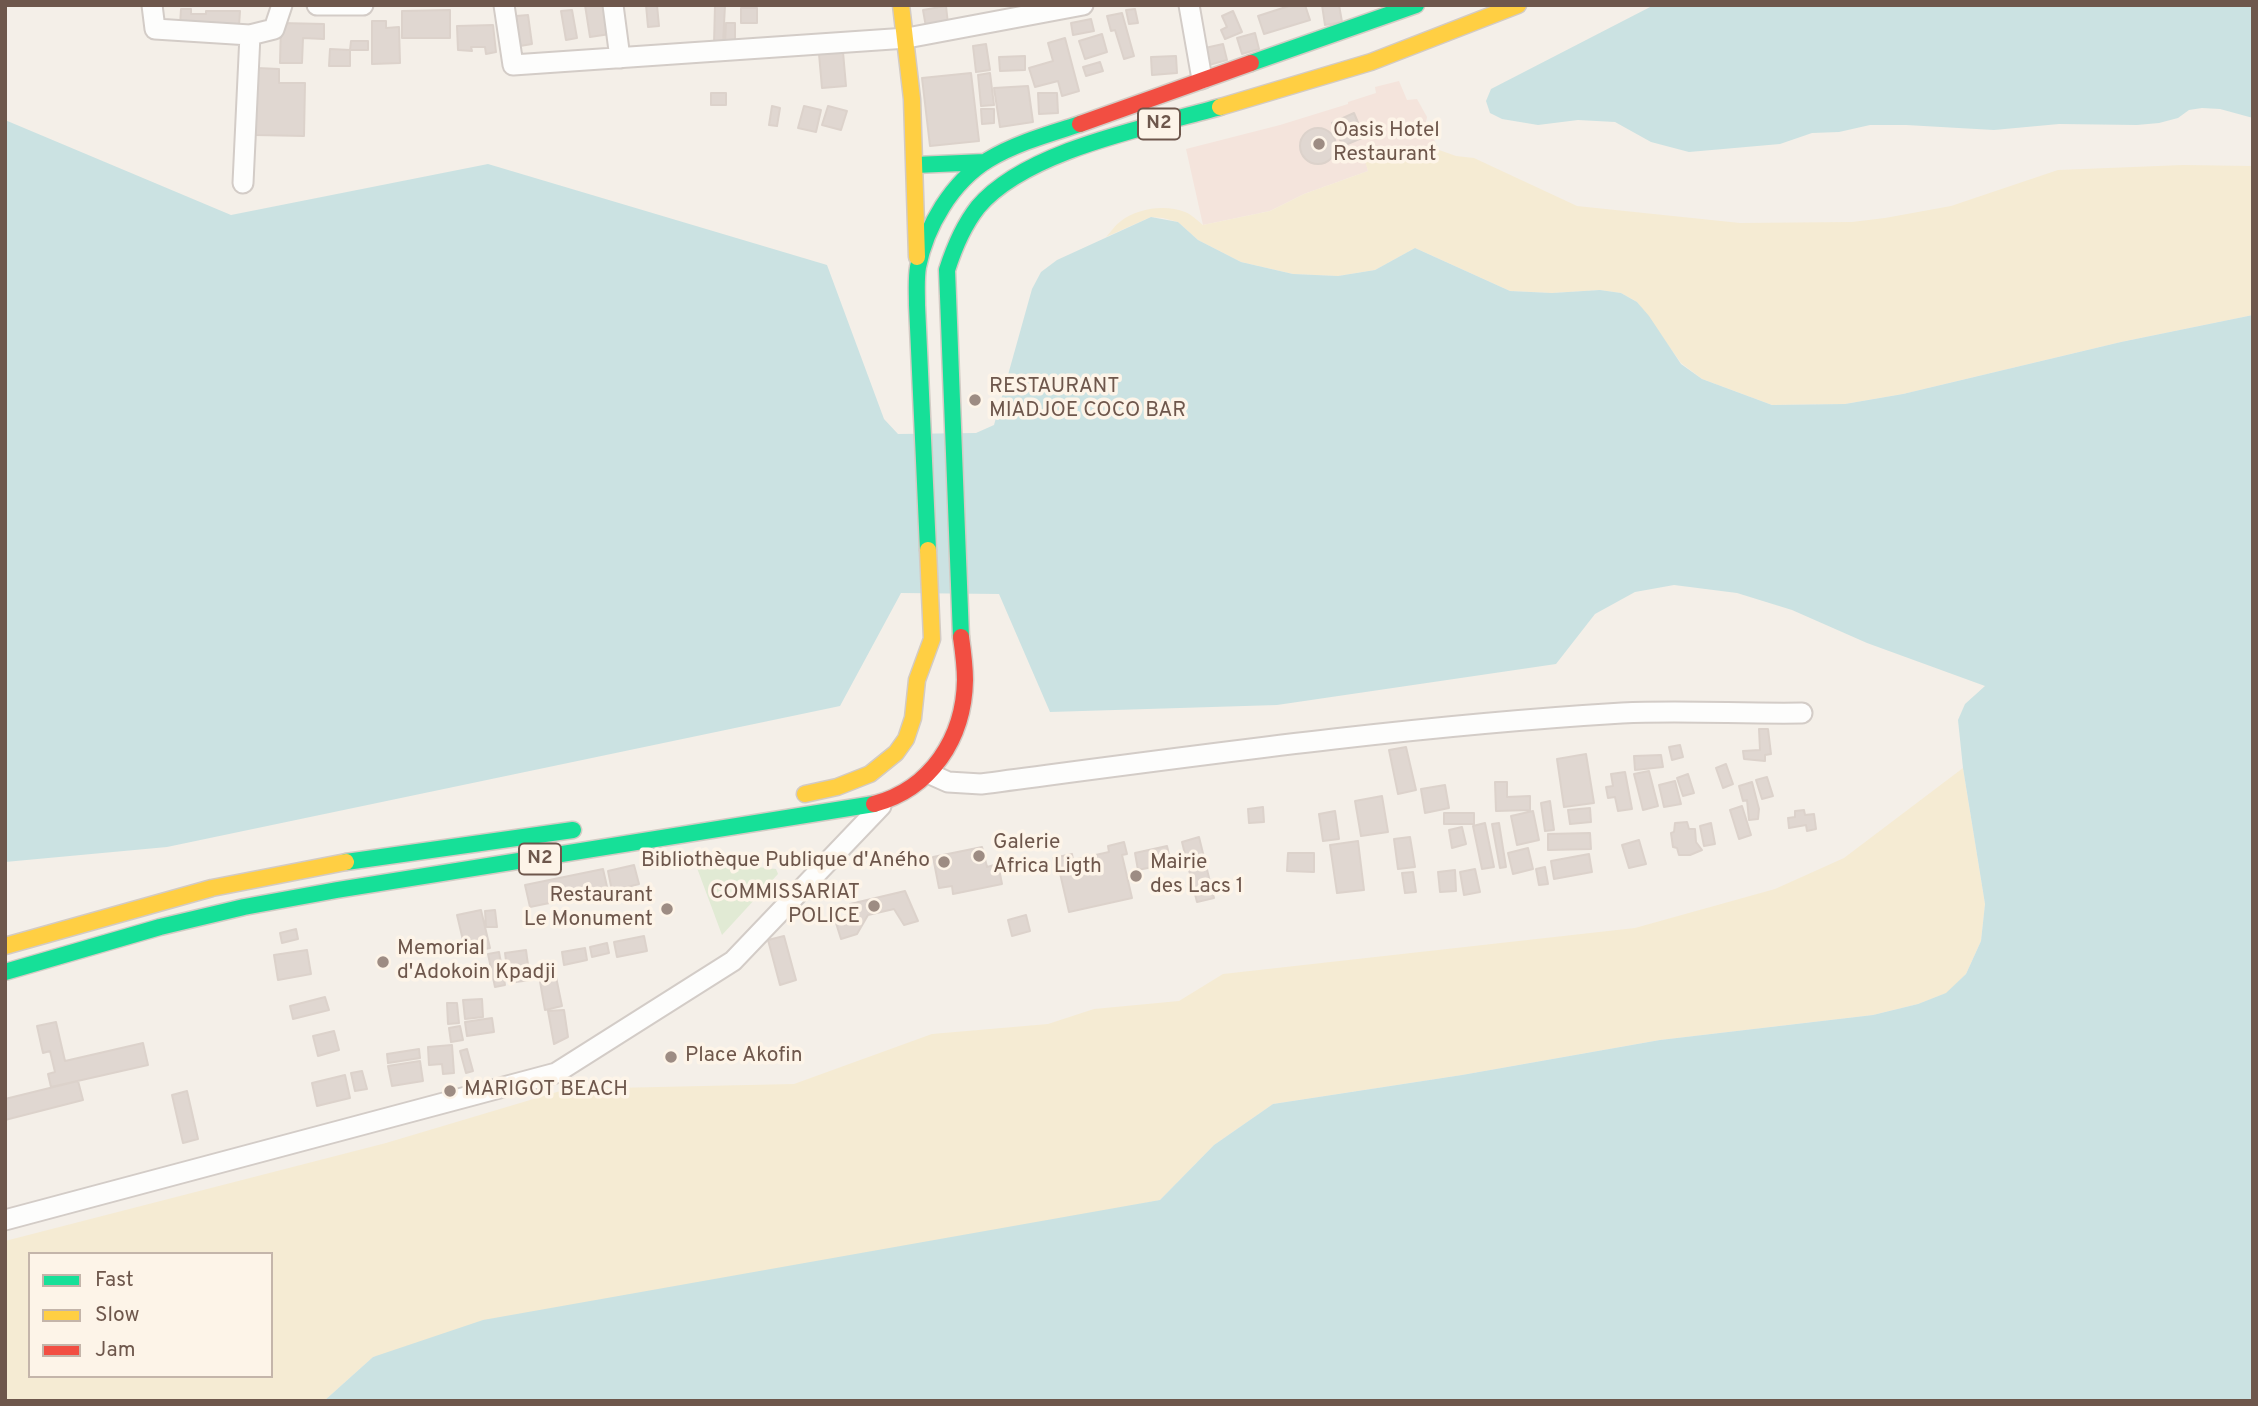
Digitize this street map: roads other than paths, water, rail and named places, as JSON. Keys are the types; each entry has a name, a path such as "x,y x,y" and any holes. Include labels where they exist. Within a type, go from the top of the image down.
{"main road":[{"path":"901,5 907,38 918,269"},
{"name":"N2","path":"784,797 824,791 876,772 904,743 912,726 916,683 932,639 918,269 929,231 943,205 985,162 1039,138 1416,5"},
{"name":"N2","path":"5,972 160,927 244,907 887,801 909,789 930,774 956,735 962,713 965,681 961,638 947,270 954,245 971,216 995,191 1017,176 1090,144 1349,69 1415,47 1518,5"},
{"path":"915,165 985,162"},
{"name":"N2","path":"5,946 240,881 355,860 586,828"}],"street":[{"path":"152,5 155,29 250,35 274,29 282,5"},
{"path":"317,5 363,5"},
{"path":"504,5 513,65 907,38 1054,8 1083,5"},
{"path":"613,5 620,58"},
{"path":"1189,5 1202,79"},
{"path":"243,183 250,35"},
{"path":"930,774 948,782 981,784 1269,746 1486,724 1625,713 1802,713"},
{"path":"5,1220 556,1073 733,961 887,801"}],"water":[{"path":"1654,5 2253,5 2253,118 2220,109 2202,108 2189,110 2178,118 2159,123 2137,125 2059,124 1994,130 1870,125 1839,132 1812,133 1780,144 1689,152 1651,142 1615,122 1578,120 1538,125 1502,119 1490,113 1486,101 1491,89"},
{"path":"5,120 231,215 488,164 827,265 884,419 898,434 976,433 994,425 1032,289 1041,272 1057,260 1151,217 1178,222 1198,240 1241,262 1293,274 1338,276 1375,270 1415,248 1510,291 1552,293 1600,290 1621,293 1637,302 1649,316 1681,364 1702,379 1772,405 1845,404 1903,394 2121,342 2253,315 2253,1401 324,1401 373,1357 483,1320 1160,1200 1214,1145 1273,1104 1462,1075 1660,1040 1873,1015 1918,1004 1946,993 1966,974 1981,941 1985,904 1958,720 1965,704 1985,686 1867,643 1792,610 1737,593 1674,585 1635,592 1595,614 1556,664 1277,705 1050,712 999,594 901,593 840,706 167,847 5,862"}],"place":[{"name":"Oasis Hotel Restaurant","path":"1319,144"},
{"name":"RESTAURANT MIADJOE COCO BAR","path":"975,400"},
{"name":"Galerie Africa Ligth","path":"979,856"},
{"name":"Bibliothèque Publique d'Aného","path":"944,862"},
{"name":"Mairie des Lacs 1","path":"1136,876"},
{"name":"COMMISSARIAT POLICE","path":"874,906"},
{"name":"Restaurant Le Monument","path":"667,909"},
{"name":"Memorial d'Adokoin Kpadji","path":"383,962"},
{"name":"Place Akofin","path":"671,1057"},
{"name":"MARIGOT BEACH","path":"450,1091"}]}
